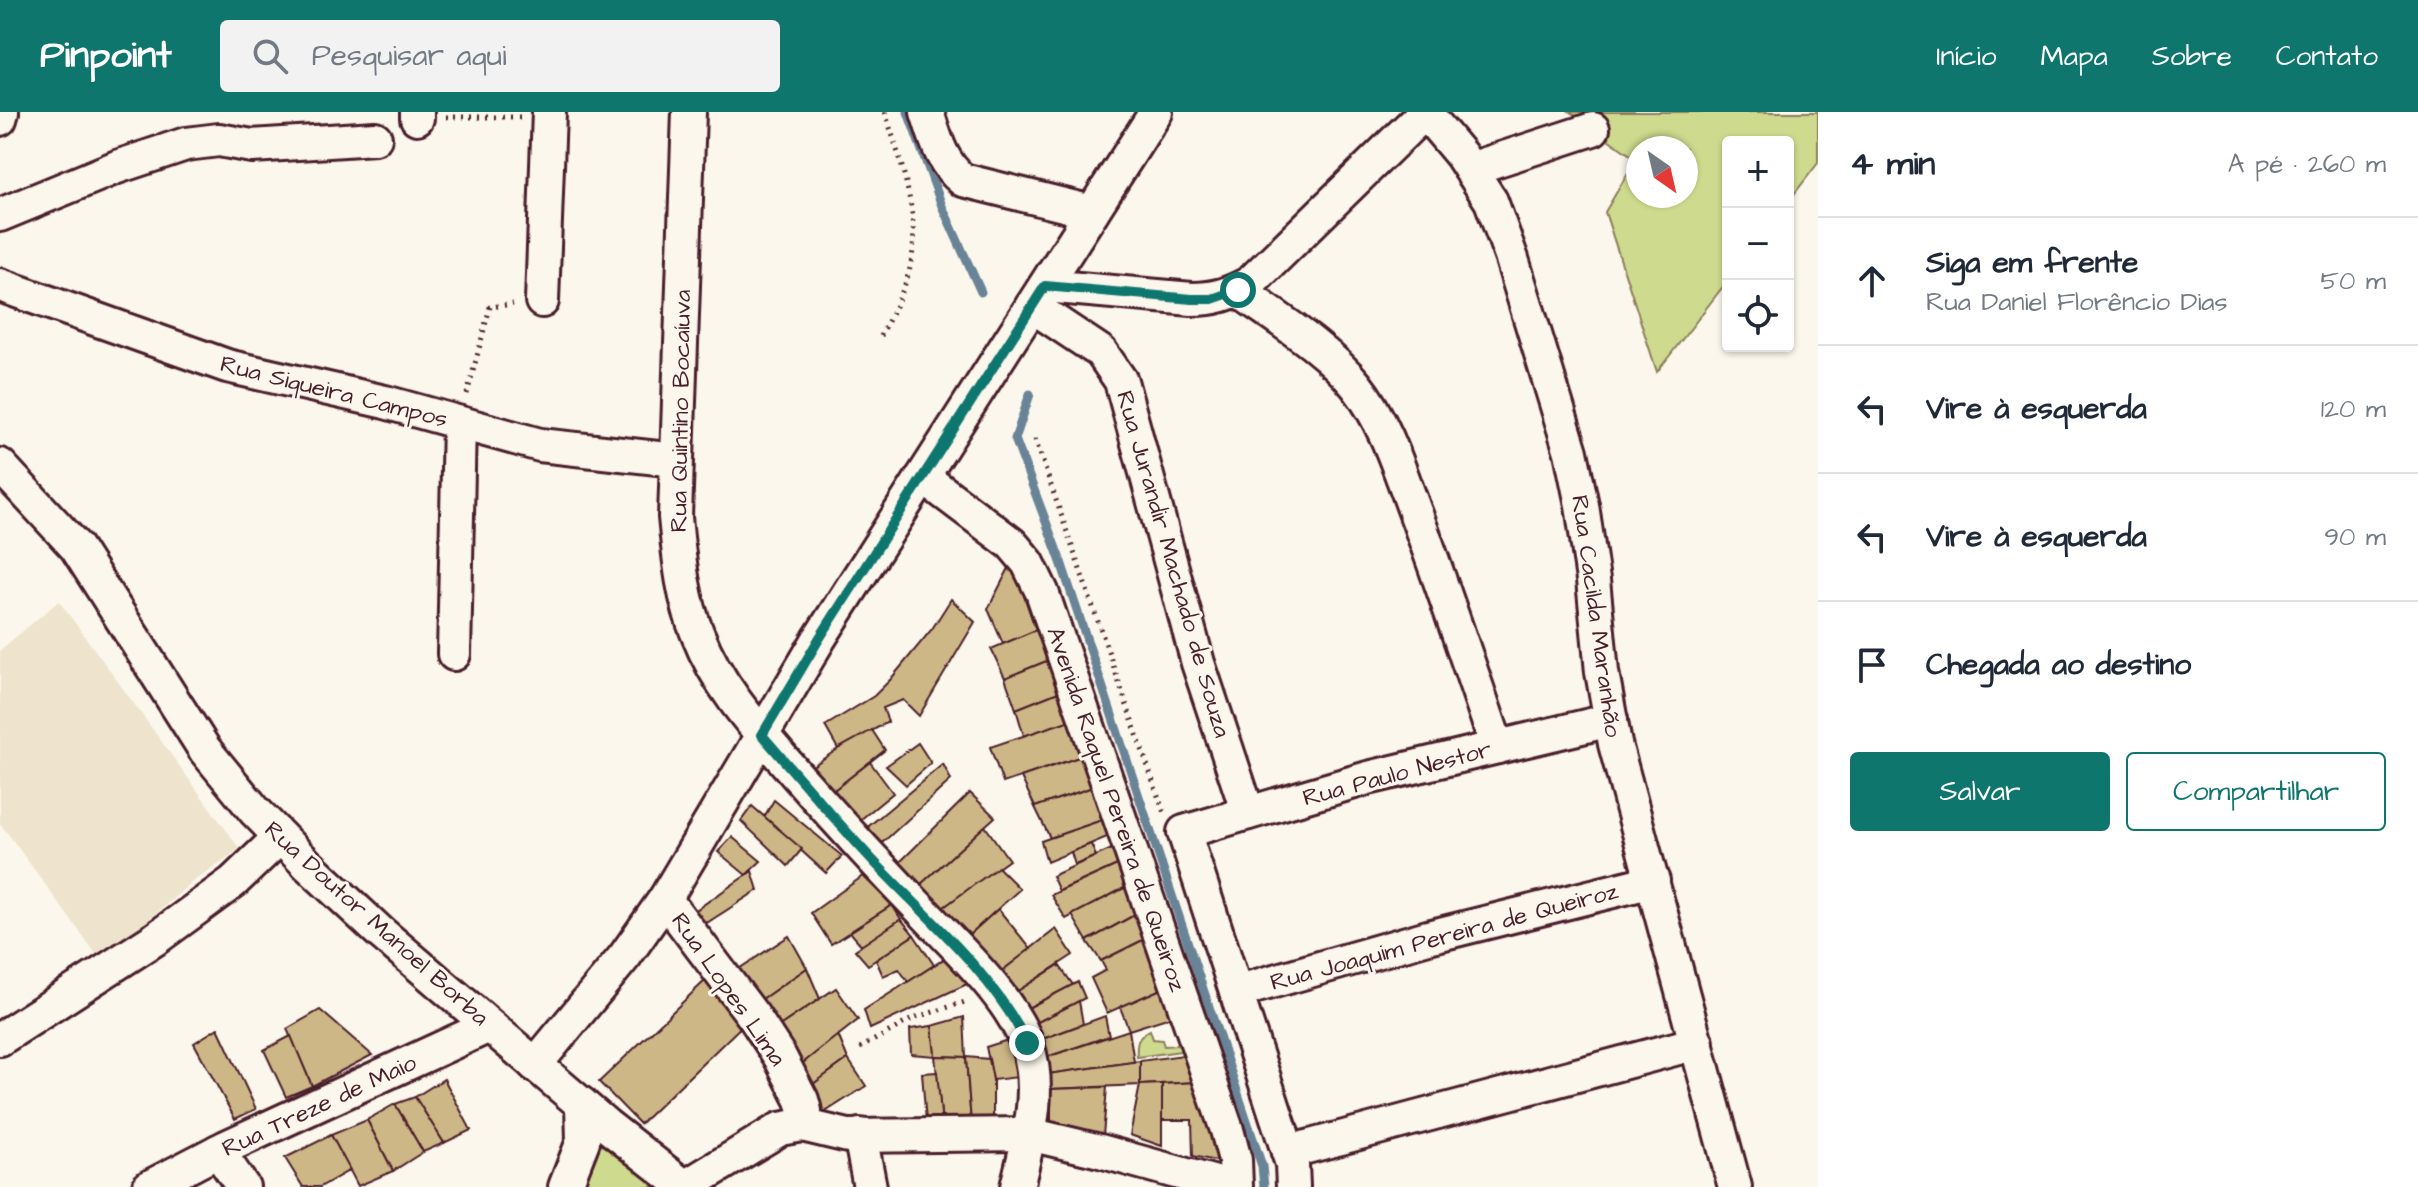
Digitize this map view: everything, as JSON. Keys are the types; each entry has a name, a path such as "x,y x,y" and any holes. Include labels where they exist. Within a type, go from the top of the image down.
{"street":[{"path":"0,119 2,112"},
{"name":"Rua Quintino Bocaíuva","path":"689,112 675,517 687,605 715,673 762,735 831,814 962,953 996,993 1021,1031 1032,1064 1035,1107 1017,1187"},
{"path":"927,112 939,150 955,174 963,180 1092,212"},
{"path":"535,1065 625,956 665,899 819,639 1156,112"},
{"path":"1039,296 1212,299 1238,290 1250,283 1425,112"},
{"name":"Rua Cacilda Maranhão","path":"1425,112 1491,201 1571,452 1582,505 1602,672 1611,720 1735,1187"},
{"path":"542,301 549,114"},
{"path":"0,215 219,126 252,146 375,138"},
{"path":"1470,169 1593,129"},
{"name":"Rua Siqueira Campos","path":"0,285 227,366 385,402 540,445 676,460"},
{"path":"1238,290 1330,359 1372,407 1392,451 1442,585 1497,747"},
{"name":"Rua Jurandir Machado de Souza","path":"1039,296 1101,352 1121,381 1198,663 1248,813"},
{"path":"454,654 459,423"},
{"name":"Rua Doutor Manoel Borba","path":"0,465 76,547 205,750 255,811 370,922 535,1065 685,1187"},
{"name":"Avenida Raquel Pereira de Queiroz","path":"923,477 1012,544 1028,563 1042,592 1227,1130 1235,1160 1233,1187"},
{"name":"Rua Paulo Nestor","path":"1184,832 1368,778 1611,720"},
{"path":"1184,832 1292,1164 1293,1187"},
{"path":"0,1039 167,931 233,882 280,837"},
{"name":"Rua Joaquim Pereira de Queiroz","path":"1236,992 1428,937 1653,881"},
{"name":"Rua Lopes Lima","path":"665,899 754,1017 780,1057 802,1100 805,1111 802,1125"},
{"name":"Rua Treze de Maio","path":"149,1187 218,1151 489,1026"},
{"path":"1288,1152 1697,1043"},
{"path":"565,1187 583,1141 582,1104"},
{"path":"685,1187 780,1129 802,1125 825,1132 860,1135 1029,1134 1233,1187"},
{"path":"860,1135 870,1187"},
{"path":"218,1151 243,1187"}],"path":[{"path":"881,336 903,292 912,261 913,238 909,198 885,112"},
{"path":"417,115 549,114"},
{"path":"459,423 490,307 542,301"},
{"path":"1035,439 1166,820 1184,832"},
{"path":"860,1048 914,1018 996,993"}],"shaded area":[{"path":"59,601 240,849 192,882 144,924 96,954 0,823 0,650"}],"green space":[{"path":"1570,112 1818,112 1818,163 1794,194 1794,136 1722,136 1722,288 1657,372 1605,212 1626,176 1626,208 1698,208 1698,136 1626,136 1626,152"},
{"path":"1150,1030 1153,1039 1162,1040 1164,1046 1179,1045 1181,1051 1137,1057 1138,1041"},
{"path":"604,1130 670,1187 581,1187"}],"building":[{"path":"1012,562 1036,630 1003,644 988,609"},
{"path":"951,599 975,622 919,716 903,700 883,708 888,722 838,749 825,726 874,696 890,680 932,629"},
{"path":"1036,630 1049,660 1005,678 991,649"},
{"path":"1049,660 1061,691 1016,709 1005,678"},
{"path":"1061,691 1071,720 1024,736 1016,709"},
{"path":"1071,720 1082,756 1003,783 990,747"},
{"path":"872,730 885,750 829,794 808,769"},
{"path":"918,743 931,763 906,785 886,766"},
{"path":"1082,756 1093,787 1035,807 1021,777"},
{"path":"870,762 893,793 860,820 829,794"},
{"path":"943,764 951,780 880,845 864,830"},
{"path":"1093,787 1105,819 1050,838 1035,807"},
{"path":"970,793 995,817 919,886 896,866"},
{"path":"774,800 842,856 826,873 764,817"},
{"path":"752,806 802,849 788,866 741,821"},
{"path":"1105,819 1112,835 1047,862 1041,841"},
{"path":"985,826 1009,860 940,910 919,886"},
{"path":"732,837 761,861 746,875 718,852"},
{"path":"1091,844 1096,856 1075,865 1071,852"},
{"path":"1118,846 1124,862 1059,891 1052,876"},
{"path":"1124,862 1132,884 1066,919 1051,895"},
{"path":"998,867 1020,889 968,936 940,910"},
{"path":"752,871 758,890 702,926 696,910"},
{"path":"863,876 892,905 831,944 811,913"},
{"path":"1132,884 1140,912 1087,941 1072,915"},
{"path":"892,905 901,919 862,946 850,932"},
{"path":"998,909 1031,949 998,974 968,936"},
{"path":"1140,912 1149,937 1101,961 1087,941"},
{"path":"901,919 914,935 868,965 855,950"},
{"path":"1056,929 1073,955 1013,994 998,974"},
{"path":"914,935 934,965 908,982 899,969 883,976 876,960"},
{"path":"789,936 807,968 755,1004 734,972"},
{"path":"1149,937 1168,986 1107,1013 1091,978 1106,970 1101,961"},
{"path":"947,957 967,984 870,1029 864,1010"},
{"path":"1059,965 1073,985 1024,1010 1013,994"},
{"path":"807,968 820,999 775,1029 755,1004"},
{"path":"709,977 749,1019 640,1124 599,1082"},
{"path":"1078,982 1085,998 1032,1025 1024,1010"},
{"path":"1168,986 1180,1014 1129,1030 1120,1007"},
{"path":"836,988 858,1020 798,1067 775,1029"},
{"path":"1079,1001 1083,1024 1040,1040 1032,1025"},
{"path":"320,1010 372,1055 312,1086 287,1029"},
{"path":"1105,1016 1109,1036 1044,1058 1040,1040"},
{"path":"964,1017 966,1057 935,1056 932,1026"},
{"path":"932,1026 935,1056 911,1054 910,1029"},
{"path":"218,1028 256,1109 235,1119 194,1043"},
{"path":"1129,1030 1134,1062 1048,1074 1044,1058"},
{"path":"838,1035 848,1059 809,1087 798,1067"},
{"path":"291,1036 312,1086 286,1097 264,1050"},
{"path":"1011,1039 1019,1077 993,1080 986,1047"},
{"path":"1190,1054 1198,1082 1140,1085 1140,1061"},
{"path":"935,1056 966,1057 971,1123 942,1124"},
{"path":"966,1057 989,1059 993,1080 993,1123 971,1123"},
{"path":"848,1059 866,1086 822,1114 809,1087"},
{"path":"1140,1061 1140,1085 1051,1089 1048,1074"},
{"path":"937,1072 942,1124 926,1122 922,1073"},
{"path":"444,1079 471,1130 444,1143 415,1097"},
{"path":"1198,1082 1220,1162 1193,1156 1192,1120 1162,1120 1162,1084"},
{"path":"1162,1084 1162,1146 1130,1135 1140,1085"},
{"path":"1107,1087 1103,1136 1051,1122 1051,1089"},
{"path":"415,1097 444,1143 423,1152 395,1104"},
{"path":"395,1104 423,1152 393,1171 367,1120"},
{"path":"367,1120 393,1171 358,1186 331,1135"},
{"path":"331,1135 350,1170 320,1187 303,1187 285,1158"}],"waterway":[{"path":"908,112 942,206 981,292"},
{"path":"1030,394 1015,439 1061,562 1262,1166 1264,1187"}],"route":[{"path":"1027,1043 996,993 962,953 831,814 762,735 819,639 1045,286 1192,299 1212,299 1238,290"}]}
